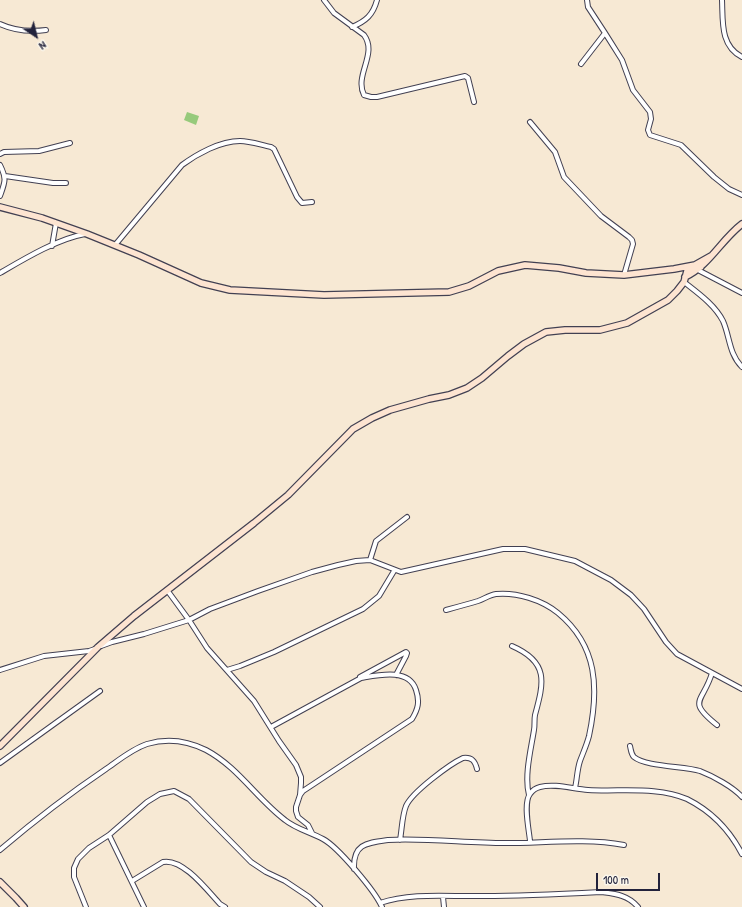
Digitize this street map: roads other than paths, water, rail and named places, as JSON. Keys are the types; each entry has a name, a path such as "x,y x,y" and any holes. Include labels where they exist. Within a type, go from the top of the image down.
{"street":[{"path":"324,0 334,13 364,35 367,40 367,61 361,80 364,95 371,97 377,96 465,76 468,78 474,102"},
{"path":"352,27 365,21 373,12 377,0"},
{"path":"587,0 588,7 622,60 633,90 650,112 652,119 648,130 650,135 681,145 714,177 729,189 742,195"},
{"path":"722,0 723,34 728,46 742,57"},
{"path":"0,24 12,29 30,32 46,30"},
{"path":"581,64 605,32"},
{"path":"530,122 555,152 564,177 601,216 632,240 633,244 624,275"},
{"path":"115,245 182,165 206,151 233,142 240,141 274,149 297,197 302,203 306,204 312,202"},
{"path":"0,154 4,152 39,151 70,143"},
{"path":"0,165 5,176 0,196"},
{"path":"5,176 53,183 66,183"},
{"path":"0,207 56,223 87,234 200,283 230,290 324,295 449,292 469,286 498,271 525,265 558,268 586,273 624,275 695,269 742,293"},
{"path":"52,246 56,223"},
{"path":"0,746 98,647 134,616 254,524 288,495 345,435 362,423 390,410 449,395 467,388 482,378 524,344 546,332 565,330 600,330 627,323 668,300 677,291 684,280 695,269 707,262 730,235 742,224"},
{"path":"0,273 76,235 87,234"},
{"path":"674,270 695,269"},
{"path":"684,280 714,308 725,327 732,354 742,367"},
{"path":"370,560 376,541 407,517"},
{"path":"0,670 44,656 89,651 112,642 189,620 210,609 312,572 356,561 370,560 394,571 401,572 464,557 513,548 534,551 575,561 596,571 619,586 644,610 670,648 677,654 742,689"},
{"path":"227,670 274,652 363,609 379,596 394,571"},
{"path":"167,590 189,620 206,648 254,701 296,765 301,783 300,795 296,807 297,814 308,825 312,834"},
{"path":"446,610 496,594 518,596 535,600 553,609 564,617 574,630 589,654 595,689 589,736 580,763 575,788"},
{"path":"512,646 531,657 537,664 542,677 541,696 535,716 535,728 529,760 529,794 526,806 530,841"},
{"path":"351,683 378,666 406,652 408,653 396,675"},
{"path":"712,673 699,701 699,706 705,715 717,725"},
{"path":"271,727 361,678 396,675 406,678 415,687 419,698 418,710 412,719 303,791 300,795"},
{"path":"0,763 100,691"},
{"path":"0,850 72,792 132,752 147,744 161,741 176,741 193,744 207,751 239,775 286,821 293,826 323,839 333,846 354,869 381,905 398,898 542,895 601,892 619,894 632,900 638,907"},
{"path":"630,746 633,756 637,758 654,763 700,771 724,784 742,797"},
{"path":"400,840 406,806 412,797 422,787 463,758 471,758 476,762 477,769"},
{"path":"529,794 540,787 554,786 619,791 642,790 668,793 686,799 704,809 727,831 742,854"},
{"path":"86,907 74,877 74,868 78,859 89,848 109,835 147,802 160,794 174,791 189,799 251,862 266,872 285,881 309,897 320,907"},
{"path":"109,835 144,907"},
{"path":"354,869 355,853 360,848 374,842 400,840 492,843 530,841 605,841 624,844"},
{"path":"132,880 163,862 174,862 189,872 219,905 225,907"},
{"path":"0,882 24,907"},
{"path":"443,897 444,907"}]}
